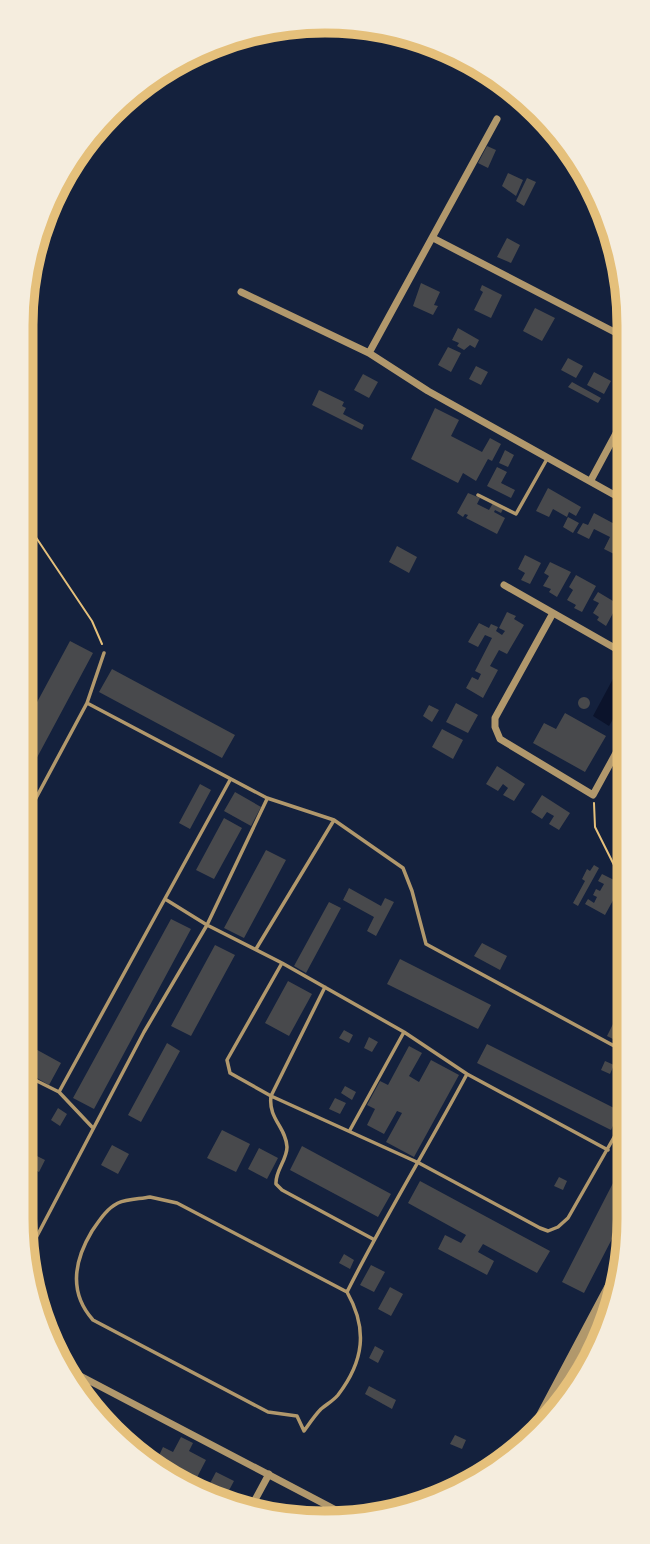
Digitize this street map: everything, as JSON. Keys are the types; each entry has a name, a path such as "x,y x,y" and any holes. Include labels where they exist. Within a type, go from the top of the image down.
{"street":[{"path":"369,354 497,119"},
{"path":"433,238 617,333"},
{"path":"242,292 369,354 428,391 617,496"},
{"path":"591,480 617,432"},
{"path":"504,585 617,649"},
{"path":"553,613 495,718 500,739 593,795 617,751"},
{"path":"543,1413 608,1289"},
{"path":"78,1374 337,1510"},
{"path":"254,1502 269,1474"}],"lane":[{"path":"478,495 516,514 549,457"},
{"path":"33,804 87,703 104,653"},
{"path":"87,703 267,798 334,820 403,867 426,944 617,1047"},
{"path":"59,1092 230,780"},
{"path":"34,1241 144,1032 207,925 267,798"},
{"path":"256,949 334,820"},
{"path":"165,899 207,925 282,963 404,1032 467,1074 608,1150"},
{"path":"282,963 227,1060 230,1073 271,1096 419,1163 548,1231 568,1218 617,1133"},
{"path":"325,987 271,1096 270,1108 287,1144 275,1178 278,1188 373,1239"},
{"path":"350,1130 404,1032"},
{"path":"347,1292 373,1239 419,1163 467,1074"},
{"path":"33,1079 59,1092 94,1128"},
{"path":"150,1197 177,1203 347,1292 360,1324 358,1356 339,1393 330,1404 321,1409 304,1431 297,1416 268,1412 93,1320 78,1299 75,1285 76,1267 82,1249 106,1212 118,1203 150,1197"}],"path":[{"path":"33,533 92,621 100,636 104,653"},
{"path":"593,795 595,827 617,871"}],"water":[{"path":"614,677 617,679 617,712 609,726 593,716"}],"building":[{"path":"487,146 496,150 488,168 478,163"},
{"path":"508,173 523,180 516,196 502,186"},
{"path":"527,178 536,182 524,206 516,201"},
{"path":"507,238 520,245 511,263 497,257"},
{"path":"421,283 440,292 434,305 438,306 433,315 413,306"},
{"path":"482,285 502,295 491,318 474,310 483,292 480,290"},
{"path":"535,308 555,318 542,341 523,331"},
{"path":"458,328 479,340 475,348 470,345 464,350 457,346 459,343 452,340"},
{"path":"448,347 461,353 451,372 438,365"},
{"path":"568,358 583,366 576,378 561,370"},
{"path":"476,366 488,372 481,385 469,379"},
{"path":"594,372 611,381 604,394 587,385"},
{"path":"363,374 378,382 369,398 354,390"},
{"path":"572,382 601,398 598,403 568,387"},
{"path":"319,390 344,402 342,406 346,408 343,414 364,425 362,430 312,405"},
{"path":"435,408 459,420 451,436 482,452 490,438 501,444 492,461 488,459 476,481 463,473 458,483 411,459"},
{"path":"505,450 514,455 508,467 499,463"},
{"path":"497,467 507,472 501,483 515,490 511,498 487,486"},
{"path":"548,488 581,507 576,516 569,512 567,517 553,509 549,517 536,511"},
{"path":"468,493 480,498 477,504 489,510 493,503 503,509 501,513 495,510 494,512 505,518 497,534 466,518 468,515 463,517 457,513"},
{"path":"594,513 617,525 617,556 604,549 610,537 594,529 589,539 577,533 583,523 588,525"},
{"path":"568,517 579,523 573,533 563,527"},
{"path":"397,546 417,557 409,573 389,562"},
{"path":"525,555 541,563 530,584 521,580 525,573 518,569"},
{"path":"550,562 571,572 557,597 549,592 551,589 543,586 549,576 544,573"},
{"path":"576,575 596,586 582,612 567,600 573,590 569,587"},
{"path":"598,592 617,603 606,626 597,620 599,617 593,613 599,603 593,600"},
{"path":"507,612 516,616 514,619 524,625 507,654 499,650 490,666 498,670 483,698 466,688 472,677 478,680 481,674 475,671 492,638 485,635 478,647 468,642 479,623 489,628 491,624 498,627 496,631 502,635 505,631 499,628"},
{"path":"70,641 93,653 33,765 33,710"},
{"path":"112,669 235,735 222,758 99,692"},
{"path":"584,697 590,703 584,709 578,703"},
{"path":"456,703 478,715 468,733 446,722"},
{"path":"429,705 439,710 432,722 423,716"},
{"path":"565,713 606,736 585,772 533,743 544,723 556,729"},
{"path":"442,729 463,740 453,759 432,747"},
{"path":"497,766 525,784 514,801 503,795 508,788 503,784 498,791 486,784"},
{"path":"200,784 211,790 190,829 179,823"},
{"path":"235,792 261,807 251,826 224,811"},
{"path":"542,795 570,813 559,830 549,824 554,816 547,812 542,819 531,812"},
{"path":"224,818 242,828 214,879 196,870"},
{"path":"266,850 286,860 244,938 224,928"},
{"path":"594,865 599,868 578,906 573,903 585,881 582,879 587,869 590,871"},
{"path":"602,874 617,882 617,893 605,915 585,904 588,899 594,903 597,897 593,895 596,889 600,891 604,884 598,881"},
{"path":"349,888 381,906 385,898 394,902 376,936 367,931 374,917 343,900"},
{"path":"329,902 341,908 306,973 294,966"},
{"path":"171,919 191,929 94,1109 73,1098"},
{"path":"482,943 507,956 500,970 474,956"},
{"path":"215,945 235,955 191,1036 171,1026"},
{"path":"400,959 491,1005 478,1029 387,984"},
{"path":"288,981 312,994 289,1036 265,1023"},
{"path":"617,1016 617,1041 607,1036"},
{"path":"344,1030 353,1035 349,1043 339,1038"},
{"path":"369,1037 378,1042 372,1052 364,1048"},
{"path":"167,1043 180,1051 141,1122 128,1115"},
{"path":"487,1044 617,1109 617,1117 611,1130 477,1063"},
{"path":"409,1046 422,1053 409,1076 419,1082 431,1060 459,1075 414,1157 386,1142 402,1113 397,1111 384,1134 367,1125 375,1109 367,1105 380,1081 388,1085"},
{"path":"33,1048 61,1063 49,1085 33,1076"},
{"path":"605,1061 614,1065 610,1074 601,1070"},
{"path":"345,1086 356,1092 352,1100 341,1093"},
{"path":"335,1098 346,1103 340,1114 329,1109"},
{"path":"58,1108 67,1114 60,1126 51,1120"},
{"path":"222,1130 250,1144 236,1172 207,1158"},
{"path":"112,1145 129,1154 118,1174 101,1165"},
{"path":"302,1146 391,1194 378,1217 290,1170"},
{"path":"259,1148 278,1158 267,1179 248,1169"},
{"path":"33,1154 45,1160 39,1172 33,1169"},
{"path":"617,1175 616,1230 584,1293 562,1282"},
{"path":"559,1177 567,1181 563,1190 554,1186"},
{"path":"420,1181 550,1251 537,1273 483,1244 478,1252 494,1261 487,1275 438,1249 445,1235 461,1243 466,1235 408,1203"},
{"path":"344,1254 354,1260 350,1269 339,1263"},
{"path":"371,1265 385,1272 374,1292 360,1285"},
{"path":"390,1287 403,1294 391,1316 378,1309"},
{"path":"375,1346 384,1351 378,1363 369,1358"},
{"path":"369,1386 396,1400 392,1409 365,1394"},
{"path":"455,1435 466,1440 462,1449 450,1444"},
{"path":"181,1437 193,1443 189,1451 206,1460 195,1481 158,1458 163,1447 173,1452"},
{"path":"216,1472 234,1481 227,1494 208,1487"}]}
